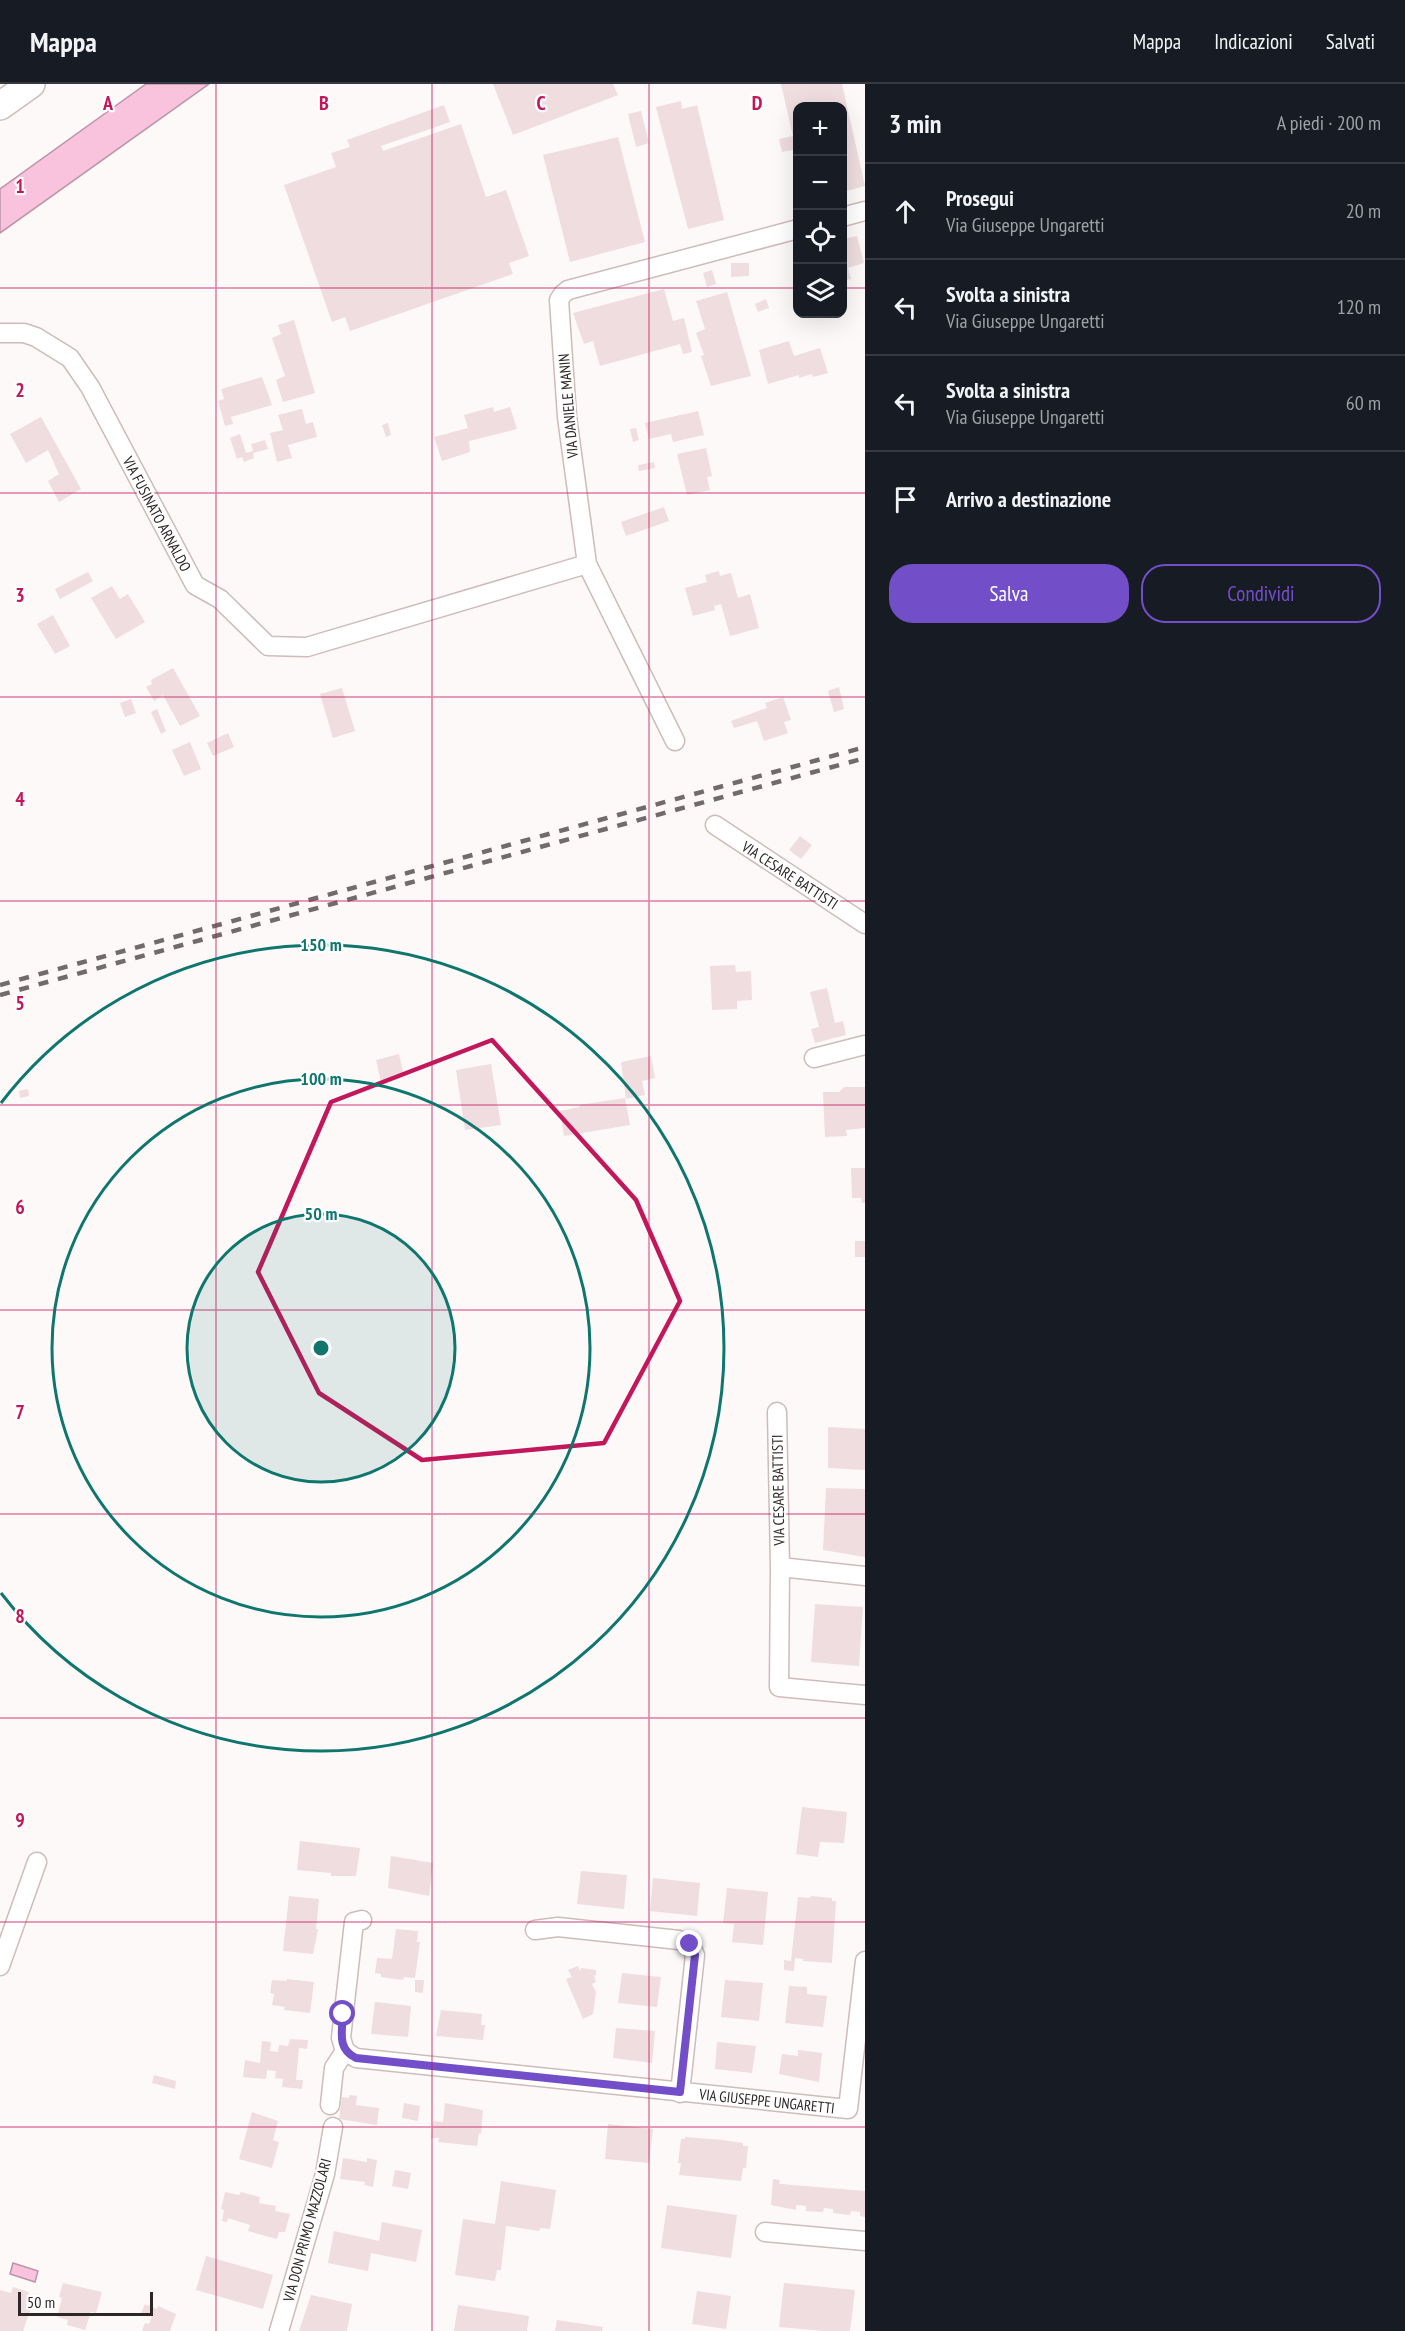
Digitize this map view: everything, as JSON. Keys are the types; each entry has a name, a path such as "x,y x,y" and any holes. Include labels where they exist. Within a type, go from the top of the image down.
{"main road":[{"path":"0,106 31,84"}],"street":[{"path":"847,216 865,211"},
{"name":"VIA DANIELE MANIN","path":"675,741 587,564 567,417 559,300 568,290 793,230"},
{"name":"VIA FUSINATO ARNALDO","path":"0,333 24,333 70,358 90,387 195,585 220,599 268,646 307,646 587,564"},
{"name":"VIA CESARE BATTISTI","path":"715,825 865,924"},
{"path":"814,1058 865,1046"},
{"name":"VIA CESARE BATTISTI","path":"777,1412 780,1568 779,1687 865,1695"},
{"name":"VIA CESARE BATTISTI","path":"780,1568 865,1576"},
{"path":"0,1966 37,1862"},
{"path":"330,2105 334,2068 345,2051 341,2038 354,1922 362,1920"},
{"name":"VIA GIUSEPPE UNGARETTI","path":"535,1930 558,1927 679,1940 690,1944 695,1955 680,2092"},
{"name":"VIA GIUSEPPE UNGARETTI","path":"345,2051 356,2058 848,2109 865,1961"},
{"name":"VIA DON PRIMO MAZZOLARI","path":"279,2331 325,2174 333,2127"},
{"path":"765,2232 865,2241"}],"highlighted area":[{"path":"492,1040 636,1200 680,1301 604,1443 422,1460 319,1393 258,1272 331,1102"}],"shaded area":[{"path":"146,84 209,84 0,233 0,189"},
{"path":"13,2263 38,2271 35,2282 10,2274"}],"building":[{"path":"493,84 613,84 618,95 513,135"},
{"path":"781,84 842,84 846,102 793,102 793,136"},
{"path":"681,101 682,109 697,105 724,220 688,229 656,107"},
{"path":"444,105 450,122 381,146 383,151 461,124 486,197 506,190 529,256 509,263 513,274 350,331 345,317 332,322 284,185 336,167 331,153 350,147 347,140"},
{"path":"847,106 865,186 847,191"},
{"path":"641,111 649,143 636,147 628,114"},
{"path":"793,136 793,150 782,152 779,139"},
{"path":"618,137 645,242 570,262 543,155"},
{"path":"857,236 864,263 848,268 851,279 847,280 847,264 847,238"},
{"path":"731,263 749,263 749,276 731,277"},
{"path":"712,270 716,284 707,287 703,273"},
{"path":"664,289 673,321 684,318 692,352 683,354 680,344 600,366 593,341 584,344 573,313"},
{"path":"727,292 751,376 711,386 696,333 705,329 696,301"},
{"path":"766,299 769,308 758,312 755,304"},
{"path":"294,320 315,393 283,402 276,380 285,376 272,338 281,334 278,325"},
{"path":"789,341 794,356 820,348 828,373 799,378 799,375 768,384 759,350"},
{"path":"262,377 272,405 231,417 233,424 225,426 218,401 224,399 221,389"},
{"path":"493,407 494,412 510,407 517,429 469,441 470,452 442,461 434,437 468,428 464,415"},
{"path":"302,409 306,424 313,422 317,437 288,445 292,458 277,462 270,433 283,430 278,415"},
{"path":"698,411 704,435 673,442 671,434 649,439 645,423"},
{"path":"41,417 81,489 59,502 48,481 59,474 48,450 26,463 10,434"},
{"path":"388,423 391,435 386,437 382,425"},
{"path":"636,428 639,440 633,442 630,429"},
{"path":"240,434 246,453 253,451 251,444 265,440 268,449 253,453 254,458 244,462 242,457 237,459 230,438"},
{"path":"706,448 712,476 707,477 710,490 687,495 677,454"},
{"path":"654,462 655,468 639,471 638,465"},
{"path":"664,507 669,521 626,536 621,522"},
{"path":"719,571 720,576 731,573 738,598 750,594 759,628 730,636 721,604 714,606 715,610 693,616 685,588 707,582 705,575"},
{"path":"88,572 93,581 60,599 55,589"},
{"path":"112,586 120,599 128,594 145,622 116,639 91,598"},
{"path":"53,615 70,646 55,654 37,624"},
{"path":"173,668 200,716 180,726 163,695 154,701 146,687 152,684 151,680"},
{"path":"839,687 844,709 834,712 828,691"},
{"path":"342,688 355,731 333,738 320,694"},
{"path":"783,697 791,720 784,722 788,733 764,741 757,721 734,728 731,721 767,708 765,703"},
{"path":"131,699 136,713 125,717 120,703"},
{"path":"157,709 166,731 161,734 151,712"},
{"path":"228,733 234,747 213,756 207,743"},
{"path":"190,742 201,769 184,776 172,750"},
{"path":"800,836 812,845 801,859 789,850"},
{"path":"735,965 736,972 751,971 752,1000 737,1001 737,1009 712,1010 710,966"},
{"path":"827,988 835,1023 843,1021 846,1035 815,1043 811,1029 819,1027 810,992"},
{"path":"399,1054 404,1076 381,1082 376,1060"},
{"path":"651,1056 655,1078 642,1081 645,1095 626,1099 621,1062"},
{"path":"491,1064 501,1125 465,1130 456,1070"},
{"path":"844,1087 865,1087 865,1128 846,1130 847,1136 825,1137 823,1092 839,1092"},
{"path":"28,1089 29,1096 20,1098 19,1091"},
{"path":"625,1098 630,1125 564,1136 560,1111 580,1107 579,1105"},
{"path":"851,1168 865,1168 865,1203 862,1203 861,1198 852,1198"},
{"path":"855,1241 865,1241 865,1257 855,1257"},
{"path":"828,1427 865,1429 865,1470 828,1468"},
{"path":"826,1488 865,1489 865,1557 823,1550"},
{"path":"815,1604 863,1607 859,1666 811,1662"},
{"path":"802,1807 847,1812 844,1843 820,1842 818,1857 796,1854"},
{"path":"300,1841 360,1848 356,1876 331,1876 331,1873 297,1870"},
{"path":"391,1856 433,1863 429,1896 388,1888"},
{"path":"581,1871 627,1875 624,1909 577,1904"},
{"path":"653,1878 700,1883 697,1916 650,1911"},
{"path":"727,1888 768,1892 763,1945 732,1942 734,1924 723,1923"},
{"path":"289,1896 319,1899 316,1929 318,1929 313,1954 283,1951"},
{"path":"811,1896 832,1898 832,1901 836,1901 832,1963 803,1961 803,1959 795,1958 794,1971 784,1970 784,1960 791,1961 798,1897 810,1898"},
{"path":"396,1929 418,1931 417,1942 420,1942 415,1978 404,1977 403,1980 381,1977 381,1974 375,1973 377,1958 392,1959"},
{"path":"578,1966 580,1971 581,1968 596,1970 594,1976 596,1982 592,1984 596,1992 593,2014 583,2019 566,1979 572,1977 568,1970"},
{"path":"622,1973 661,1977 657,2007 618,2003"},
{"path":"287,1979 314,1982 310,2013 284,2010 285,2007 272,2005 274,1994 270,1993 272,1980 287,1981"},
{"path":"415,1980 424,1980 423,1993 415,1992"},
{"path":"725,1980 763,1983 759,2021 721,2017"},
{"path":"789,1986 807,1987 807,1994 827,1996 823,2027 785,2023"},
{"path":"375,2002 411,2006 408,2037 371,2034"},
{"path":"441,2010 482,2014 481,2025 485,2025 483,2040 436,2036"},
{"path":"616,2028 655,2031 652,2063 613,2058"},
{"path":"290,2039 308,2040 307,2049 299,2048 296,2080 303,2080 302,2089 282,2087 283,2079 275,2078 276,2071 267,2070 266,2079 243,2077 245,2060 260,2063 262,2041 271,2042 270,2051 278,2052 279,2045 288,2046"},
{"path":"717,2042 756,2046 752,2073 715,2069"},
{"path":"798,2050 822,2053 819,2082 779,2074 782,2054 798,2056"},
{"path":"154,2075 176,2081 175,2089 152,2083"},
{"path":"349,2095 357,2096 356,2105 379,2108 377,2125 339,2119 342,2097 349,2098"},
{"path":"404,2103 420,2106 418,2121 402,2118"},
{"path":"445,2103 483,2110 481,2134 479,2133 477,2146 438,2142 439,2138 431,2138 433,2121 443,2122"},
{"path":"252,2112 278,2121 273,2140 279,2142 272,2168 239,2159"},
{"path":"608,2124 653,2129 649,2163 605,2159"},
{"path":"685,2137 723,2140 748,2146 746,2168 743,2168 741,2181 679,2175 681,2139"},
{"path":"343,2158 367,2162 367,2158 377,2160 373,2187 364,2185 365,2182 340,2179"},
{"path":"395,2170 411,2173 408,2189 392,2186"},
{"path":"773,2179 780,2180 779,2184 865,2191 865,2217 860,2216 860,2212 851,2211 850,2215 833,2213 833,2209 824,2208 823,2212 806,2211 806,2206 796,2205 796,2210 771,2205"},
{"path":"501,2181 556,2190 550,2229 540,2228 539,2231 506,2226 501,2270 497,2270 495,2281 455,2275 463,2219 495,2224"},
{"path":"225,2192 239,2195 241,2192 260,2197 259,2203 276,2206 275,2211 290,2214 285,2232 279,2232 277,2239 248,2231 250,2225 228,2218 227,2222 222,2221 224,2210 221,2209"},
{"path":"667,2205 737,2215 731,2258 661,2248"},
{"path":"382,2222 422,2230 416,2262 371,2253 368,2271 328,2263 334,2231 379,2241"},
{"path":"206,2256 273,2275 263,2309 196,2290"},
{"path":"63,2283 102,2292 96,2313 91,2312 85,2330 67,2325 68,2320 57,2317"},
{"path":"784,2283 855,2290 850,2331 779,2327"},
{"path":"13,2287 29,2292 26,2303 32,2305 23,2331 0,2331 0,2290 11,2293"},
{"path":"697,2291 731,2296 726,2329 692,2324"},
{"path":"311,2295 352,2304 347,2331 299,2331"},
{"path":"145,2304 157,2309 158,2306 176,2314 170,2331 142,2331 145,2323 149,2324 152,2317 141,2313"},
{"path":"458,2305 529,2316 527,2331 454,2331"},
{"path":"557,2320 603,2327 602,2331 555,2331"}],"railway":[{"path":"0,985 865,747"},
{"path":"0,995 865,758"}],"route":[{"path":"343,2014 341,2038 343,2047 356,2058 680,2092 695,1955 690,1944"}]}
